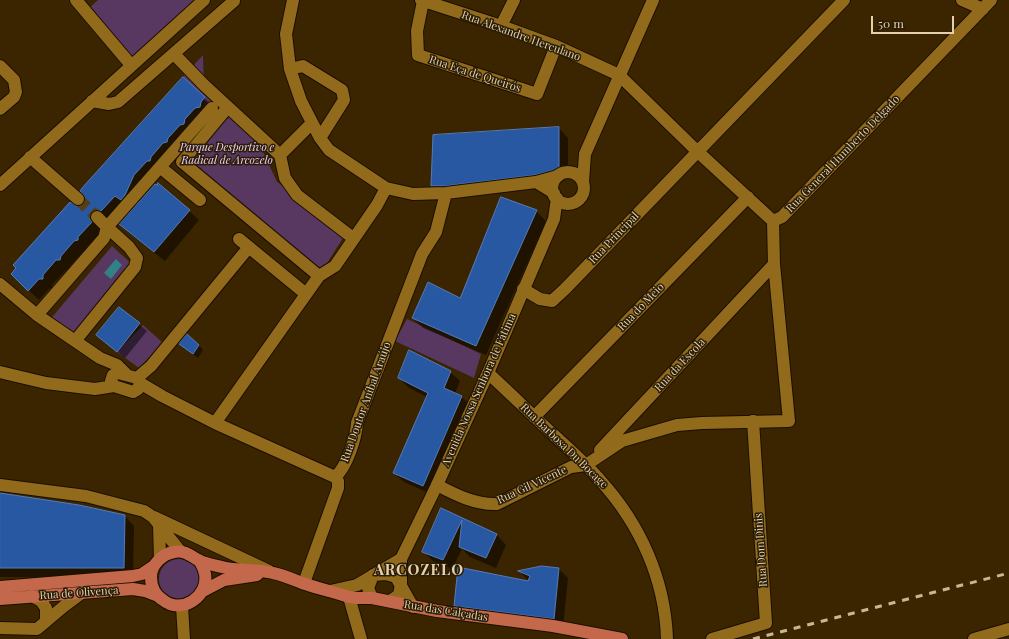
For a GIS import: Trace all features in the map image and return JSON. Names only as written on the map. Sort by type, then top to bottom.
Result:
[{"type":"main road","points":[[180,551],[199,560],[203,567],[205,583],[203,591],[198,598],[182,606],[169,604],[158,596],[153,590],[151,574],[157,562],[173,552],[180,551]]},
{"type":"main road","name":"Rua das Calçadas","points":[[199,560],[223,567],[272,573],[357,598],[372,598],[437,611],[553,626],[622,639]]},
{"type":"main road","name":"Rua de Olivença","points":[[0,587],[133,576],[142,574],[157,562]]},
{"type":"main road","name":"Rua das Calçadas","points":[[203,591],[224,580],[272,573]]},
{"type":"main road","name":"Rua de Olivença","points":[[0,599],[133,589],[145,591],[158,596]]},
{"type":"street","points":[[76,0],[131,65]]},
{"type":"street","points":[[0,185],[204,0]]},
{"type":"street","points":[[92,101],[109,104],[118,102],[234,0]]},
{"type":"street","points":[[294,0],[286,34],[290,69],[301,101],[320,138],[329,150],[386,188],[413,194],[446,193],[536,182],[560,174],[573,172],[581,178],[583,182]]},
{"type":"street","name":"Rua Alexandre Herculano","points":[[422,0],[556,46],[619,75]]},
{"type":"street","name":"Rua Eça de Queirós","points":[[422,0],[416,31],[418,55],[537,94],[556,46]]},
{"type":"street","points":[[501,26],[514,0]]},
{"type":"street","points":[[536,182],[565,203],[578,200],[584,192],[583,182],[585,154],[653,0]]},
{"type":"street","points":[[697,151],[844,0]]},
{"type":"street","points":[[962,0],[983,9]]},
{"type":"street","name":"Rua General Humberto Delgado","points":[[773,221],[782,217],[991,0]]},
{"type":"street","points":[[174,54],[204,85],[280,155],[285,178],[297,195],[354,238]]},
{"type":"street","points":[[0,66],[14,80],[16,92],[14,97],[0,109]]},
{"type":"street","points":[[290,69],[303,66],[342,90],[344,100],[320,138]]},
{"type":"street","points":[[619,75],[697,151],[773,221],[774,264]]},
{"type":"street","points":[[228,107],[182,162],[319,276]]},
{"type":"street","points":[[37,315],[104,238],[107,227],[212,108]]},
{"type":"street","points":[[280,155],[312,123]]},
{"type":"street","name":"Rua Principal","points":[[523,289],[540,299],[552,301],[565,290],[697,151]]},
{"type":"street","points":[[555,196],[553,184],[560,174],[585,154]]},
{"type":"street","points":[[30,157],[78,199]]},
{"type":"street","points":[[160,167],[200,200]]},
{"type":"street","points":[[215,423],[319,276],[335,266],[377,205],[386,188]]},
{"type":"street","name":"Rua Doutor Aníbal Araújo","points":[[335,477],[340,472],[345,462],[356,432],[356,423],[422,254],[436,232],[446,193]]},
{"type":"street","name":"Avenida Nossa Senhora de Fátima","points":[[401,559],[437,485],[488,373],[554,220],[555,196]]},
{"type":"street","name":"Rua do Meio","points":[[534,417],[748,197]]},
{"type":"street","name":"Avenida Nossa Senhora de Fátima","points":[[554,220],[574,202]]},
{"type":"street","points":[[75,341],[135,267],[137,258],[129,247],[97,217]]},
{"type":"street","points":[[239,239],[306,294]]},
{"type":"street","points":[[100,358],[113,381],[133,392],[135,381],[151,366],[249,247]]},
{"type":"street","name":"Rua Gil Vicente","points":[[437,485],[477,503],[497,504],[571,467],[586,465],[622,441],[677,426],[702,423],[789,421],[774,264]]},
{"type":"street","name":"Rua da Escola","points":[[586,465],[774,264]]},
{"type":"street","points":[[0,284],[37,315],[100,358],[117,365],[135,381]]},
{"type":"street","points":[[0,372],[46,383],[95,389],[113,381],[118,373],[215,423],[335,477],[338,482],[338,488],[304,583]]},
{"type":"street","name":"Rua Barbosa Du Bocage","points":[[488,373],[586,465],[600,479],[622,506],[644,543],[660,589],[666,619],[667,639]]},
{"type":"street","name":"Rua Dom Dinis","points":[[712,639],[766,623],[753,421]]},
{"type":"street","points":[[0,486],[86,496],[144,511],[156,521],[180,551]]},
{"type":"street","points":[[156,521],[157,562]]},
{"type":"street","points":[[156,521],[232,553],[272,573]]},
{"type":"street","points":[[330,591],[357,584],[401,559],[401,584],[399,595],[390,602]]},
{"type":"street","points":[[373,575],[386,574],[396,577],[413,607]]},
{"type":"street","points":[[372,598],[368,588],[373,575]]},
{"type":"street","points":[[0,628],[37,629],[46,620],[83,592]]},
{"type":"street","points":[[32,596],[41,601],[46,608],[46,620]]},
{"type":"street","points":[[349,596],[361,639]]},
{"type":"street","points":[[182,606],[184,639]]},
{"type":"street","points":[[974,639],[1009,629]]},
{"type":"green space","points":[[98,0],[202,0],[130,61],[86,11]]},
{"type":"green space","name":"Parque Desportivo e Radical de Arcozelo","points":[[203,55],[204,85],[253,130],[277,182],[297,195],[346,233],[319,276],[182,162],[217,114],[183,77]]},
{"type":"green space","points":[[112,246],[135,267],[75,341],[48,322]]},
{"type":"green space","points":[[407,319],[481,354],[474,378],[395,341]]},
{"type":"green space","points":[[143,325],[163,343],[139,368],[117,352]]},
{"type":"green space","points":[[179,559],[187,561],[193,565],[197,571],[199,579],[197,587],[193,593],[187,597],[179,599],[171,597],[165,593],[161,587],[159,579],[161,571],[165,565],[171,561]]},
{"type":"water","points":[[116,259],[122,265],[111,279],[104,273]]},
{"type":"building","points":[[183,77],[205,97],[201,102],[200,107],[195,108],[185,119],[184,124],[180,125],[168,138],[167,142],[163,143],[151,157],[150,161],[147,161],[134,175],[125,195],[121,200],[115,196],[101,211],[95,210],[91,212],[90,219],[92,222],[78,237],[78,240],[74,241],[61,256],[60,260],[56,260],[43,275],[43,279],[39,279],[28,291],[11,274],[16,268],[13,265],[70,202],[77,206],[83,204],[85,197],[80,191],[83,187]]},
{"type":"building","points":[[559,127],[559,169],[535,175],[445,186],[431,186],[433,135]]},
{"type":"building","points":[[158,183],[190,210],[154,252],[119,224],[155,184],[157,185]]},
{"type":"building","points":[[501,197],[537,210],[476,346],[412,318],[428,282],[460,298]]},
{"type":"building","points":[[119,307],[140,323],[117,352],[96,335]]},
{"type":"building","points":[[187,334],[199,345],[193,354],[179,344]]},
{"type":"building","points":[[409,350],[451,371],[444,388],[462,396],[423,486],[393,473],[428,393],[398,378]]},
{"type":"building","points":[[0,493],[79,505],[125,515],[124,568],[0,568]]},
{"type":"building","points":[[441,508],[497,534],[486,558],[459,547],[462,520],[443,560],[422,552]]},
{"type":"building","points":[[542,566],[559,568],[554,619],[454,606],[458,567],[528,581],[530,576],[518,571]]},
{"type":"tunnel","points":[[78,199],[97,217]]},
{"type":"railway","points":[[753,639],[1009,573]]},
{"type":"district","name":"ARCOZELO","points":[[419,570]]}]
